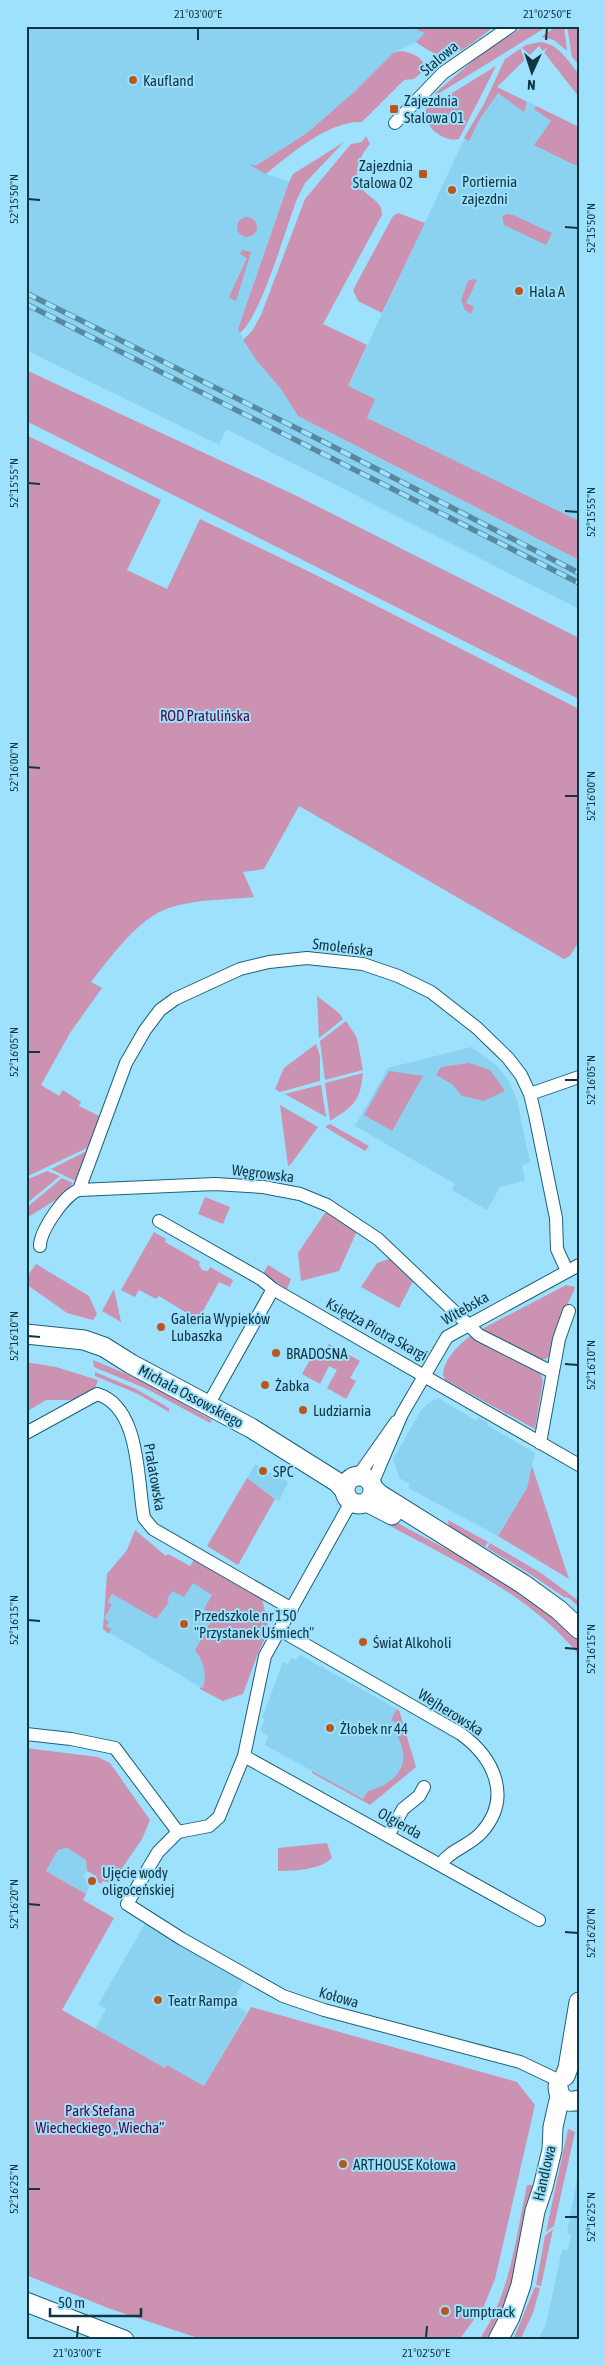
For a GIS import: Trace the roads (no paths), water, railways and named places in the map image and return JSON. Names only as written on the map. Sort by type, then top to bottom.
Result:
[{"type":"street","name":"Stalowa","points":[[395,123],[443,72],[512,26]]},
{"type":"street","name":"Smoleńska","points":[[80,1190],[126,1063],[155,1015],[175,999],[240,969],[269,962],[307,958],[363,964],[398,976],[431,992],[477,1028],[508,1058],[521,1075],[530,1094],[556,1218],[557,1248],[574,1268]]},
{"type":"street","points":[[530,1094],[579,1077]]},
{"type":"street","name":"Węgrowska","points":[[80,1190],[215,1184],[263,1187],[300,1194],[327,1205],[378,1239],[466,1325],[479,1335],[552,1372]]},
{"type":"street","points":[[40,1246],[40,1238],[45,1228],[70,1193],[80,1190]]},
{"type":"street","name":"Księdza Piotra Skargi","points":[[159,1221],[261,1279],[273,1289],[424,1374],[579,1465]]},
{"type":"street","name":"Witebska","points":[[360,1488],[443,1341],[454,1331],[574,1268]]},
{"type":"street","points":[[208,1405],[273,1289]]},
{"type":"street","points":[[540,1443],[559,1340],[569,1311]]},
{"type":"street","name":"Michała Ossowskiego","points":[[26,1334],[88,1341],[112,1351],[131,1364],[251,1428],[337,1482],[380,1494],[539,1596],[579,1629]]},
{"type":"street","name":"Michała Ossowskiego","points":[[26,1341],[66,1347],[105,1359],[131,1364]]},
{"type":"street","name":"Prałatowska","points":[[26,1434],[98,1394],[104,1396],[120,1407],[128,1422],[144,1518],[153,1529],[292,1608]]},
{"type":"street","points":[[26,1734],[71,1739],[115,1748],[178,1832],[209,1826],[219,1817],[244,1756],[265,1656],[360,1488]]},
{"type":"street","name":"Wejherowska","points":[[280,1630],[461,1734],[478,1747],[489,1763],[496,1783],[495,1802],[491,1818],[480,1834],[445,1858],[441,1864]]},
{"type":"street","name":"Olgierda","points":[[244,1756],[389,1834],[539,1920]]},
{"type":"street","points":[[389,1834],[403,1809],[418,1796],[424,1787]]},
{"type":"street","name":"Kołowa","points":[[178,1832],[158,1852],[127,1904],[182,1939],[283,1996],[324,2010],[520,2062],[569,2088]]},
{"type":"street","points":[[569,2088],[568,2068],[579,2002]]},
{"type":"street","name":"Handlowa","points":[[498,2340],[518,2296],[529,2250],[547,2197],[569,2088]]},
{"type":"street","points":[[26,2302],[124,2340]]},
{"type":"railway","points":[[26,293],[324,442],[579,573]]},
{"type":"railway","points":[[26,304],[579,583]]},
{"type":"place","name":"Kaufland","points":[[133,80]]},
{"type":"place","name":"Zajezdnia Stalowa 01","points":[[394,109]]},
{"type":"place","name":"Zajezdnia Stalowa 02","points":[[423,174]]},
{"type":"place","name":"Portiernia zajezdni","points":[[452,190]]},
{"type":"place","name":"Hala A","points":[[519,291]]},
{"type":"place","name":"Galeria Wypieków Lubaszka","points":[[161,1327]]},
{"type":"place","name":"BRADOSNA","points":[[276,1353]]},
{"type":"place","name":"Żabka","points":[[265,1385]]},
{"type":"place","name":"Ludziarnia","points":[[303,1410]]},
{"type":"place","name":"SPC","points":[[263,1471]]},
{"type":"place","name":"Przedszkole nr 150 \"Przystanek Uśmiech\"","points":[[184,1624]]},
{"type":"place","name":"Świat Alkoholi","points":[[363,1642]]},
{"type":"place","name":"Żłobek nr 44","points":[[330,1728]]},
{"type":"place","name":"Ujęcie wody oligoceńskiej","points":[[92,1881]]},
{"type":"place","name":"Teatr Rampa","points":[[158,2000]]},
{"type":"place","name":"ARTHOUSE Kołowa","points":[[343,2164]]},
{"type":"place","name":"Pumptrack","points":[[445,2311]]},
{"type":"park label","name":"ROD Pratulińska","points":[[205,715]]},
{"type":"park label","name":"Park Stefana Wiecheckiego „Wiecha”","points":[[100,2118]]}]
